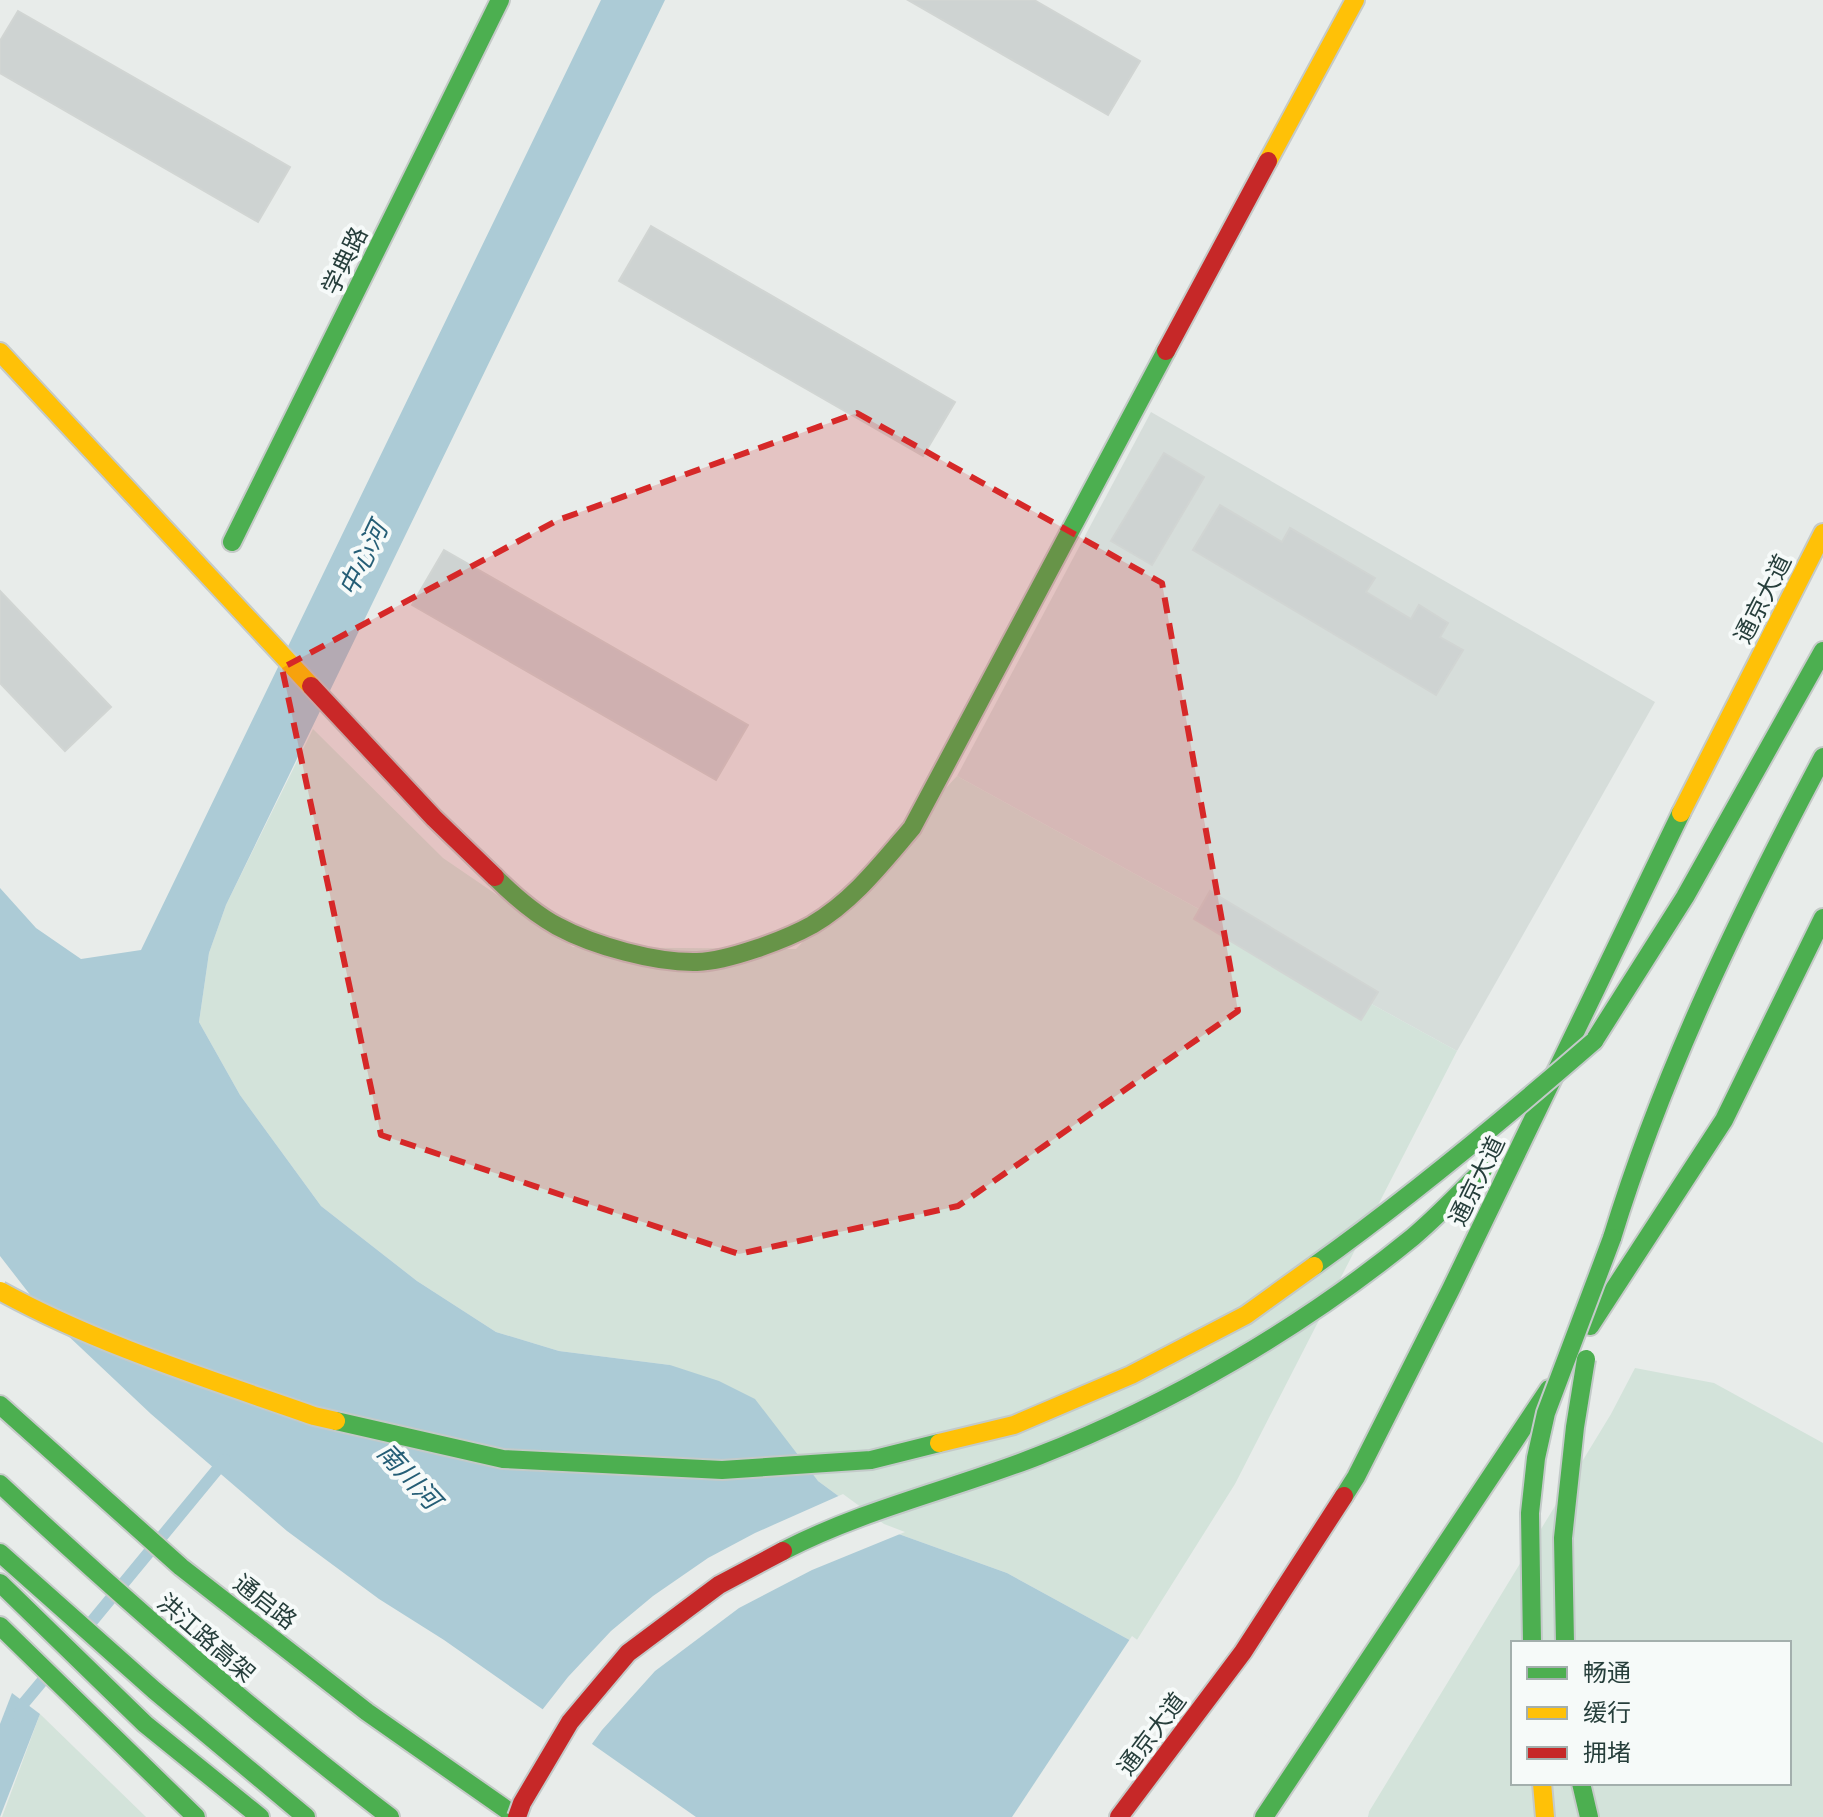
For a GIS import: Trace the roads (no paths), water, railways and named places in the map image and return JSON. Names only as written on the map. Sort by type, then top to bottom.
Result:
[{"type":"main road","name":"学典路","points":[[232,542],[500,0]]},
{"type":"main road","points":[[0,352],[434,818],[511,893],[557,926],[633,955],[698,962],[750,951],[812,925],[858,891],[912,828],[1355,0]]},
{"type":"main road","name":"通京大道","points":[[1119,1817],[1243,1652],[1356,1477],[1451,1289],[1702,770],[1823,533]]},
{"type":"main road","points":[[517,1817],[522,1803],[570,1722],[628,1653],[719,1585],[801,1542],[929,1492],[1051,1451],[1183,1390],[1343,1291],[1415,1235],[1483,1170],[1594,1041],[1640,975],[1684,902],[1823,651]]},
{"type":"main road","points":[[1565,1641],[1563,1538],[1575,1427],[1612,1238],[1630,1174],[1681,1042],[1731,936],[1823,757]]},
{"type":"main road","points":[[1264,1817],[1441,1554],[1724,1120],[1823,918]]},
{"type":"main road","points":[[0,1291],[29,1307],[148,1357],[314,1416],[503,1459],[722,1470],[871,1460],[1014,1425],[1131,1375],[1246,1315],[1416,1191],[1478,1142],[1594,1041]]},
{"type":"main road","points":[[1532,1641],[1530,1513],[1536,1458],[1546,1413],[1612,1238]]},
{"type":"main road","name":"通启路","points":[[0,1405],[181,1567],[367,1712],[517,1817]]},
{"type":"main road","name":"洪江路高架","points":[[0,1484],[179,1647],[308,1756],[390,1817]]},
{"type":"main road","points":[[0,1553],[154,1690],[306,1817]]},
{"type":"main road","points":[[0,1583],[145,1724],[260,1817]]},
{"type":"main road","points":[[0,1626],[196,1817]]},
{"type":"main road","points":[[1542,1785],[1545,1817]]},
{"type":"main road","points":[[1581,1785],[1589,1817]]},
{"type":"water","points":[[601,0],[665,0],[226,905],[209,953],[199,1022],[240,1095],[321,1206],[417,1281],[496,1332],[559,1351],[670,1365],[719,1381],[755,1399],[818,1481],[882,1528],[1007,1573],[1135,1643],[1369,1817],[696,1817],[444,1640],[379,1599],[287,1531],[151,1414],[45,1314],[0,1256],[0,888],[36,928],[81,959],[141,950]]},
{"type":"water","points":[[12,1693],[40,1714],[0,1817],[0,1724]]},
{"type":"waterway","points":[[89,1625],[225,1460]]},
{"type":"waterway","points":[[19,1716],[24,1703],[44,1679]]},
{"type":"water label","name":"中心河","points":[[363,559]]},
{"type":"water label","name":"南川河","points":[[409,1476]]}]
